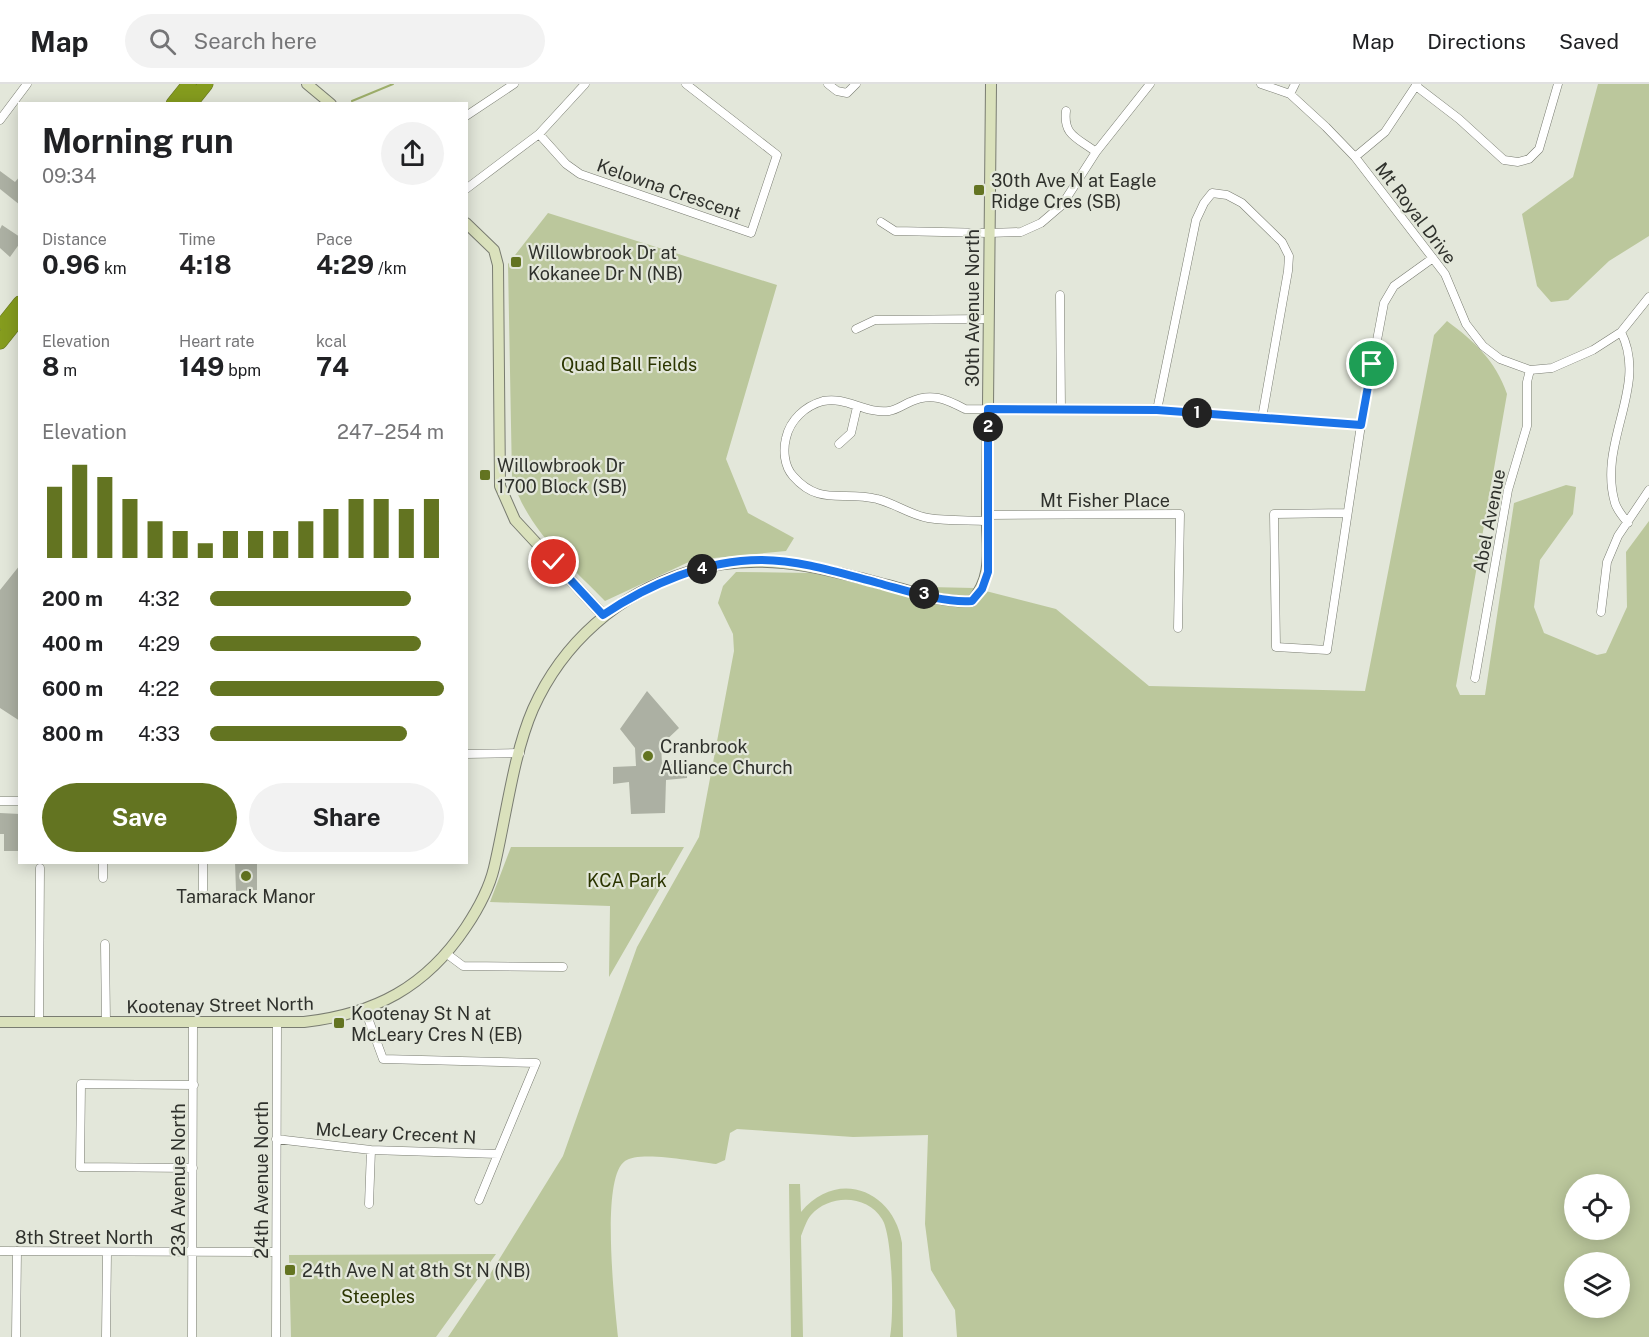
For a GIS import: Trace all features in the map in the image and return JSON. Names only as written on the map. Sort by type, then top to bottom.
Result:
[{"type":"highway","points":[[175,102],[189,84]]},
{"type":"highway","points":[[192,102],[206,84]]},
{"type":"highway","points":[[0,327],[18,305]]},
{"type":"highway","points":[[0,342],[18,320]]},
{"type":"street","points":[[0,120],[27,84]]},
{"type":"street","points":[[307,84],[329,102]]},
{"type":"street","points":[[468,115],[514,84]]},
{"type":"street","points":[[468,187],[539,134],[585,84]]},
{"type":"street","name":"Kelowna Crescent","points":[[539,134],[566,164],[580,174],[751,233],[777,156],[686,84]]},
{"type":"street","points":[[828,84],[837,91],[847,93],[856,84]]},
{"type":"street","name":"30th Avenue North","points":[[972,601],[982,589],[988,572],[991,84]]},
{"type":"street","points":[[881,222],[895,231],[990,233],[1022,232],[1041,223],[1062,205],[1096,152],[1150,84]]},
{"type":"street","name":"Mt Royal Drive","points":[[1261,84],[1290,94],[1326,127],[1354,157],[1445,274],[1466,324],[1483,346],[1500,358],[1530,370]]},
{"type":"street","points":[[1290,94],[1295,84]]},
{"type":"street","points":[[1354,157],[1385,132],[1417,85],[1504,160],[1518,162],[1529,159],[1539,149],[1558,84]]},
{"type":"street","points":[[1066,111],[1064,124],[1068,131],[1096,152]]},
{"type":"street","points":[[1157,410],[1196,220],[1212,193],[1227,195],[1242,204],[1282,242],[1289,256],[1262,418]]},
{"type":"street","points":[[468,225],[494,250],[498,265],[500,486],[506,504],[515,520],[603,615]]},
{"type":"street","points":[[1347,513],[1274,514],[1276,647],[1327,650],[1361,425],[1384,303],[1394,286],[1433,258]]},
{"type":"street","points":[[1060,295],[1061,410]]},
{"type":"street","points":[[1530,370],[1552,368],[1593,350],[1621,332],[1649,297]]},
{"type":"street","points":[[856,329],[875,320],[989,319]]},
{"type":"street","points":[[1621,332],[1630,343],[1636,362],[1636,385],[1614,453],[1611,482],[1616,505],[1628,523]]},
{"type":"street","name":"Abel Avenue","points":[[1475,678],[1508,490],[1527,426],[1527,382],[1530,370]]},
{"type":"street","points":[[987,518],[927,518],[878,499],[859,495],[832,497],[816,494],[802,486],[790,473],[785,459],[784,445],[788,432],[795,418],[806,408],[827,401],[847,402],[875,411],[891,411],[917,399],[931,396],[945,398],[965,409],[1157,410],[1361,425]]},
{"type":"street","points":[[838,444],[851,433],[858,407]]},
{"type":"street","points":[[1601,612],[1607,562],[1618,536],[1649,490]]},
{"type":"street","name":"Mt Fisher Place","points":[[987,518],[1180,514],[1178,628]]},
{"type":"street","name":"Kootenay Street North","points":[[0,1022],[277,1023],[335,1018],[365,1010],[395,997],[426,975],[447,954],[480,907],[493,871],[532,711],[552,671],[603,615],[631,596],[688,572],[762,560],[810,566],[917,593],[960,602],[972,601]]},
{"type":"street","points":[[468,754],[520,753]]},
{"type":"street","points":[[0,801],[18,801]]},
{"type":"street","points":[[103,864],[103,878]]},
{"type":"street","points":[[203,864],[203,895]]},
{"type":"street","points":[[39,1022],[40,868]]},
{"type":"street","points":[[105,944],[106,1023]]},
{"type":"street","points":[[447,954],[463,966],[563,967]]},
{"type":"street","name":"McLeary Crecent N","points":[[276,1139],[370,1150],[498,1154],[536,1063],[383,1059],[365,1010]]},
{"type":"street","name":"23A Avenue North","points":[[192,1337],[193,1023]]},
{"type":"street","name":"24th Avenue North","points":[[276,1337],[277,1023]]},
{"type":"street","points":[[193,1168],[80,1167],[81,1084],[194,1085]]},
{"type":"street","points":[[369,1204],[370,1150]]},
{"type":"street","points":[[478,1200],[498,1154]]},
{"type":"street","name":"8th Street North","points":[[0,1251],[276,1252]]},
{"type":"street","points":[[16,1337],[17,1251]]},
{"type":"street","points":[[106,1337],[107,1252]]},
{"type":"green space","points":[[1598,84],[1649,84],[1649,236],[1609,261],[1568,300],[1551,302],[1537,286],[1522,214],[1573,177]]},
{"type":"green space","name":"Quad Ball Fields","points":[[548,213],[777,285],[726,459],[748,513],[794,538],[786,551],[693,560],[605,601],[539,530],[528,514],[512,478],[508,264]]},
{"type":"green space","points":[[1447,321],[1475,344],[1490,361],[1507,394],[1456,686],[1460,695],[1485,695],[1514,503],[1566,485],[1576,487],[1573,514],[1540,560],[1534,607],[1544,633],[1597,655],[1606,653],[1627,607],[1626,552],[1649,521],[1649,1337],[957,1337],[955,1310],[931,1270],[925,1224],[928,1135],[853,1137],[737,1129],[730,1133],[725,1160],[716,1164],[643,1157],[625,1161],[617,1172],[613,1191],[611,1244],[618,1337],[448,1337],[487,1279],[563,1156],[637,947],[699,837],[734,651],[733,634],[718,603],[723,586],[736,572],[811,573],[884,586],[974,588],[1056,609],[1149,686],[1365,691],[1434,335]]},
{"type":"green space","name":"KCA Park","points":[[511,847],[684,847],[609,977],[610,906],[490,902]]},
{"type":"green space","points":[[789,1184],[800,1184],[801,1212],[815,1199],[831,1191],[847,1188],[862,1191],[876,1198],[888,1210],[897,1225],[902,1243],[903,1337],[890,1337],[892,1295],[890,1258],[886,1228],[882,1219],[867,1205],[858,1201],[837,1200],[819,1208],[811,1215],[801,1236],[803,1337],[791,1337]]},
{"type":"green space","name":"Steeples","points":[[496,1254],[436,1337],[291,1337],[289,1255]]},
{"type":"building","points":[[0,171],[15,182],[18,178],[18,203],[0,189]]},
{"type":"building","points":[[2,225],[18,236],[18,246],[10,257],[0,248]]},
{"type":"building","points":[[18,568],[18,720],[0,708],[0,590]]},
{"type":"building","name":"Cranbrook Alliance Church","points":[[647,691],[679,728],[661,745],[662,764],[687,765],[687,778],[666,780],[665,813],[631,814],[629,782],[613,784],[613,767],[636,766],[635,748],[620,729]]},
{"type":"building","points":[[0,813],[18,814],[18,851],[4,851],[4,834],[0,834]]},
{"type":"building","name":"Tamarack Manor","points":[[235,864],[257,864],[257,890],[236,891]]},
{"type":"waterway","points":[[352,101],[393,84]]},
{"type":"place","name":"30th Ave N at Eagle Ridge Cres (SB)","points":[[979,190]]},
{"type":"place","name":"Willowbrook Dr at Kokanee Dr N (NB)","points":[[516,262]]},
{"type":"place","name":"Willowbrook Dr 1700 Block (SB)","points":[[485,475]]},
{"type":"place","name":"Cranbrook Alliance Church","points":[[648,756]]},
{"type":"place","name":"Tamarack Manor","points":[[246,876]]},
{"type":"place","name":"Kootenay St N at McLeary Cres N (EB)","points":[[339,1023]]},
{"type":"place","name":"24th Ave N at 8th St N (NB)","points":[[290,1270]]},
{"type":"route","points":[[554,562],[603,615],[631,596],[688,572],[762,560],[810,566],[917,593],[960,602],[972,601],[982,589],[988,572],[988,409],[1157,410],[1361,425],[1372,364]]}]
